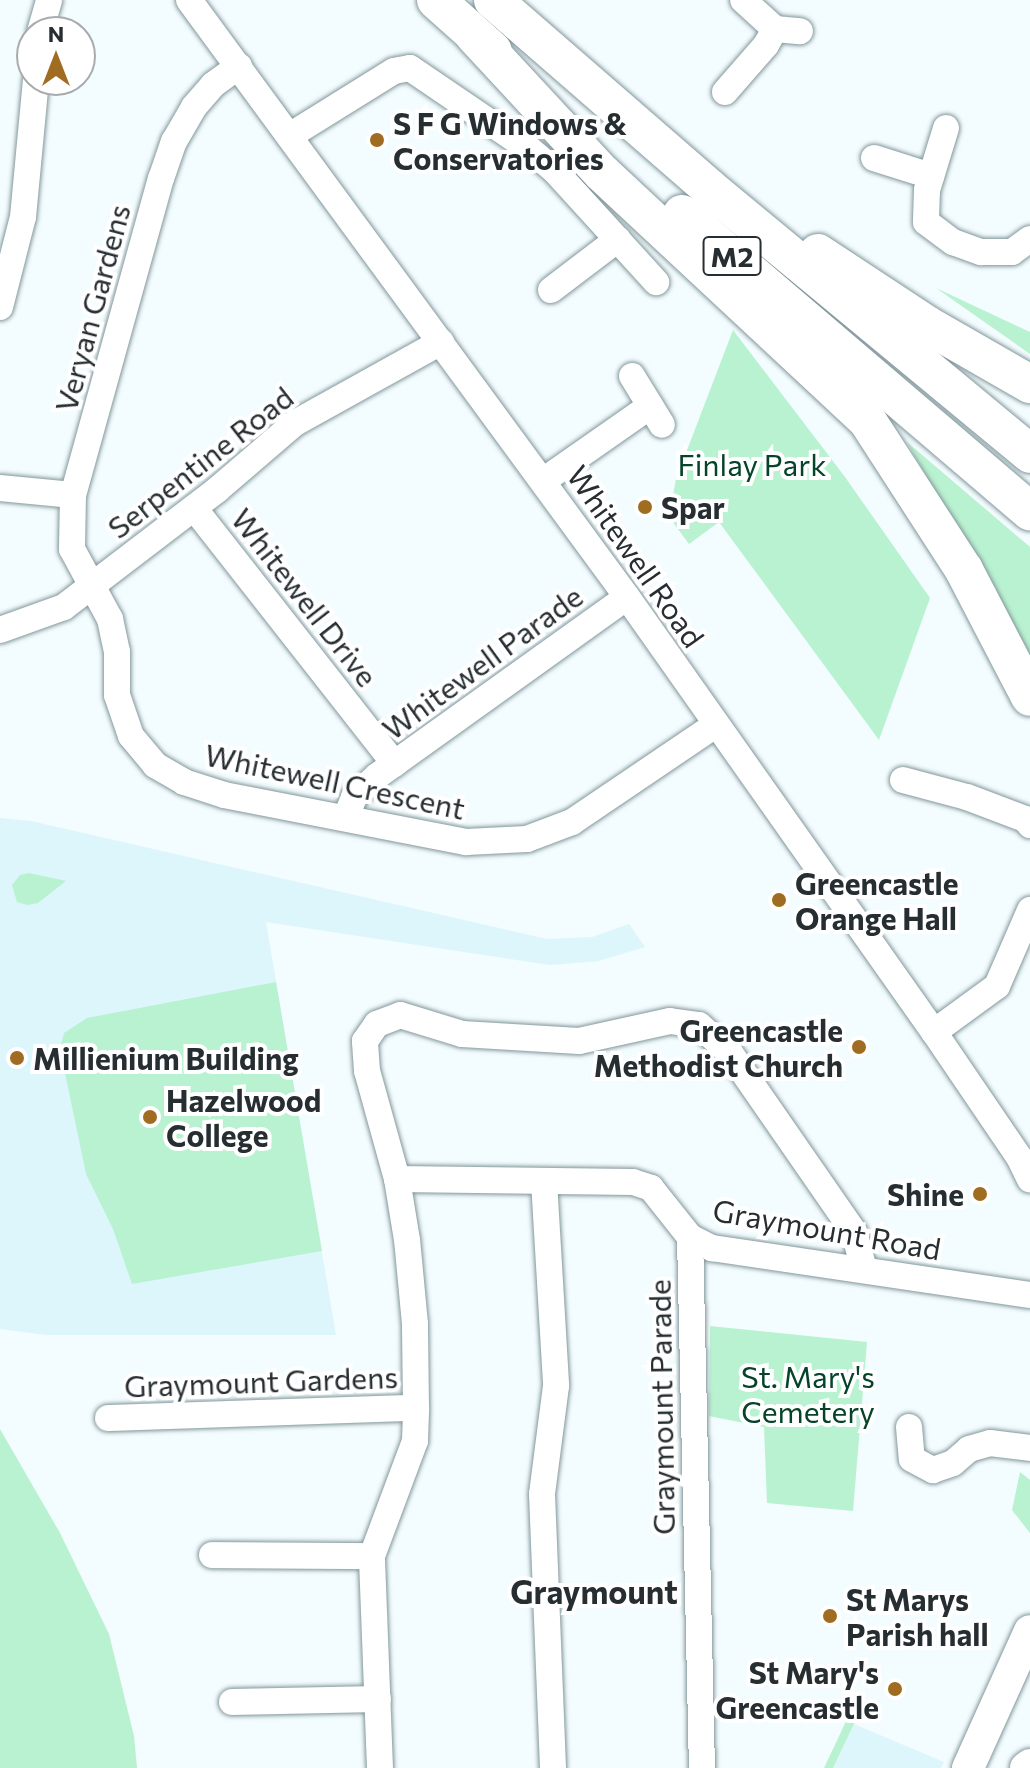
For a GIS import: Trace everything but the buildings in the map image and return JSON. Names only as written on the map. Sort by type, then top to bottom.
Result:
[{"type":"highway","name":"M2","points":[[436,0],[1030,511]]},
{"type":"highway","name":"M2","points":[[493,0],[709,188],[1030,454]]},
{"type":"highway","points":[[474,35],[602,173],[867,420],[964,570],[1030,697]]},
{"type":"highway","points":[[709,188],[854,274],[927,325],[1030,384]]},
{"type":"main road","points":[[968,1768],[1030,1631]]},
{"type":"street","name":"Whitewell Road","points":[[189,0],[627,597],[934,1032],[1026,1168]]},
{"type":"street","points":[[725,92],[766,45],[787,30],[743,0]]},
{"type":"street","name":"Veryan Gardens","points":[[92,588],[72,549],[73,495],[161,178],[174,141],[194,107],[213,85],[239,66]]},
{"type":"street","points":[[291,135],[394,71],[410,68],[529,149],[656,282]]},
{"type":"street","points":[[0,307],[33,96]]},
{"type":"street","points":[[946,128],[931,176],[926,222],[953,242],[981,252],[1012,252],[1030,239]]},
{"type":"street","points":[[874,158],[931,176]]},
{"type":"street","points":[[551,290],[618,239]]},
{"type":"street","name":"Serpentine Road","points":[[0,630],[64,607],[194,508],[295,423],[441,342]]},
{"type":"street","points":[[543,481],[656,416],[632,376]]},
{"type":"street","points":[[0,488],[73,495]]},
{"type":"street","name":"Whitewell Drive","points":[[194,508],[395,764]]},
{"type":"street","name":"Whitewell Crescent","points":[[92,588],[110,619],[117,652],[117,695],[131,736],[155,765],[184,782],[224,795],[466,842],[527,839],[572,822],[715,725]]},
{"type":"street","name":"Whitewell Parade","points":[[346,817],[354,797],[395,764],[627,597]]},
{"type":"street","points":[[903,780],[967,797],[1025,819],[1030,825]]},
{"type":"street","points":[[934,1032],[997,986],[1030,910]]},
{"type":"street","points":[[380,1768],[372,1556],[415,1441],[416,1408],[415,1324],[397,1179],[367,1071],[365,1041],[377,1024],[400,1015],[462,1034],[579,1041],[670,1021],[699,1025],[730,1053],[854,1232],[864,1270]]},
{"type":"street","name":"Graymount Road","points":[[397,1179],[633,1182],[651,1188],[690,1237],[712,1248],[1030,1295]]},
{"type":"street","points":[[544,1181],[556,1386],[542,1494],[553,1768]]},
{"type":"street","name":"Graymount Parade","points":[[690,1237],[702,1768]]},
{"type":"street","name":"Graymount Gardens","points":[[108,1418],[416,1408]]},
{"type":"street","points":[[909,1427],[908,1447],[912,1459],[933,1470],[953,1463],[969,1449],[990,1443],[1030,1448]]},
{"type":"street","points":[[212,1555],[372,1556]]},
{"type":"street","points":[[232,1702],[378,1699]]},
{"type":"shaded area","name":"Hazelwood College","points":[[0,818],[31,821],[547,939],[592,937],[629,924],[645,947],[599,961],[550,965],[266,922],[336,1335],[46,1335],[0,1329]]},
{"type":"shaded area","points":[[854,1724],[944,1762],[941,1768],[833,1768]]},
{"type":"green space","points":[[936,288],[1030,332],[1030,354]]},
{"type":"green space","name":"Finlay Park","points":[[733,330],[845,477],[930,598],[879,740],[719,522],[689,544],[669,517],[676,479]]},
{"type":"green space","points":[[907,442],[1030,547],[1030,660]]},
{"type":"green space","points":[[29,873],[66,881],[38,903],[27,905],[17,902],[12,885],[20,875]]},
{"type":"green space","points":[[276,982],[322,1251],[132,1284],[113,1229],[86,1174],[60,1049],[64,1033],[87,1018]]},
{"type":"green space","name":"St. Mary's Cemetery","points":[[710,1326],[867,1342],[853,1511],[767,1503],[764,1427],[709,1416]]},
{"type":"green space","points":[[0,1429],[60,1533],[109,1634],[134,1736],[137,1768],[0,1768]]},
{"type":"green space","points":[[1020,1472],[1030,1480],[1030,1533],[1012,1510]]},
{"type":"green space","points":[[848,1717],[855,1721],[854,1724],[833,1768],[824,1768]]},
{"type":"place","name":"S F G Windows & Conservatories","points":[[377,140]]},
{"type":"place","name":"Spar","points":[[645,507]]},
{"type":"place","name":"Greencastle Orange Hall","points":[[779,900]]},
{"type":"place","name":"Greencastle Methodist Church","points":[[859,1047]]},
{"type":"place","name":"Millienium Building","points":[[17,1058]]},
{"type":"place","name":"Hazelwood College","points":[[150,1117]]},
{"type":"place","name":"Shine","points":[[980,1194]]},
{"type":"place","name":"St Marys Parish hall","points":[[830,1616]]},
{"type":"place","name":"St Mary's Greencastle","points":[[895,1689]]},
{"type":"district","name":"Graymount","points":[[594,1591]]}]
